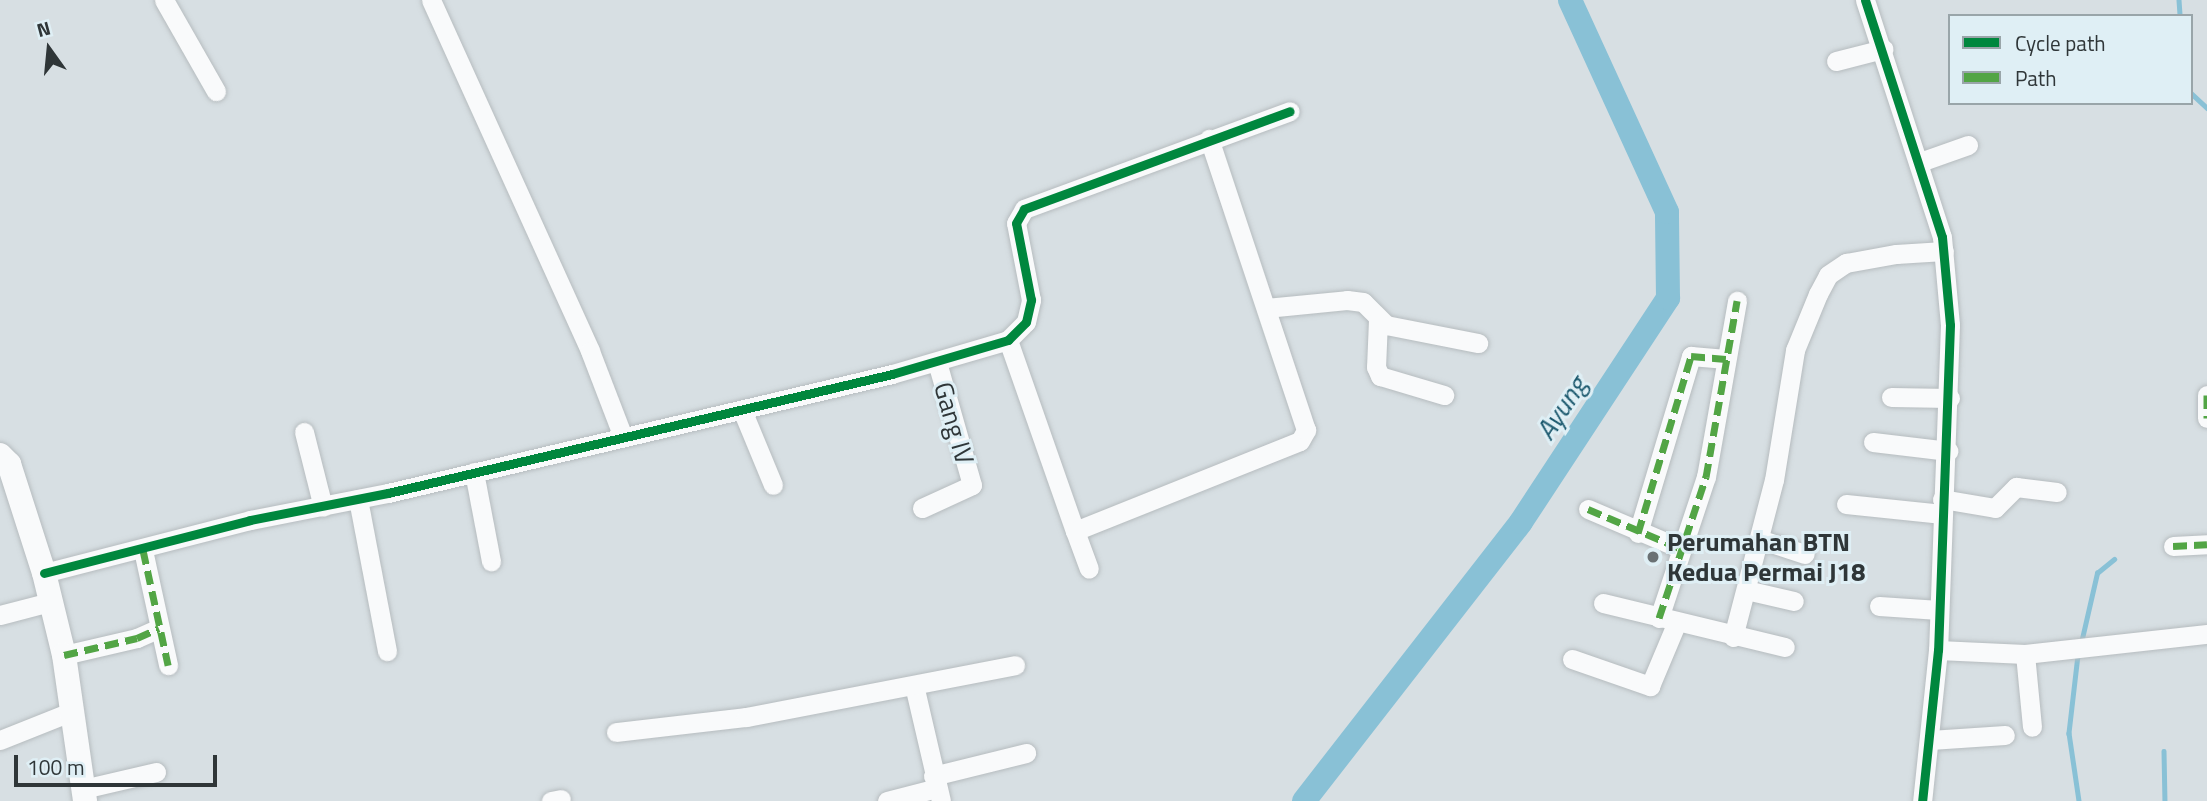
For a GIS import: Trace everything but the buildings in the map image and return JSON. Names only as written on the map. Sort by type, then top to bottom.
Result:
[{"type":"main road","points":[[0,455],[9,464],[44,573],[64,655],[84,795]]},
{"type":"street","points":[[164,0],[216,92]]},
{"type":"street","points":[[431,0],[590,351],[623,437]]},
{"type":"street","points":[[1865,0],[1920,162],[1944,251],[1950,398],[1948,451],[1942,507],[1938,650],[1922,801]]},
{"type":"street","points":[[1836,61],[1883,49]]},
{"type":"street","points":[[44,573],[143,550],[250,520],[323,507],[742,410],[937,362],[1007,340],[1026,322],[1031,300],[1016,223],[1024,209],[1290,111]]},
{"type":"street","points":[[1075,531],[1300,441],[1306,430],[1209,139]]},
{"type":"street","points":[[1920,162],[1968,145]]},
{"type":"street","points":[[1732,637],[1774,481],[1795,350],[1828,275],[1846,264],[1872,258],[1944,251]]},
{"type":"street","points":[[1266,308],[1347,300],[1363,302],[1378,320],[1478,343]]},
{"type":"street","points":[[1572,659],[1650,686],[1682,549],[1706,477],[1737,301]]},
{"type":"street","points":[[1378,320],[1376,368],[1380,376],[1444,395]]},
{"type":"street","points":[[1007,340],[1089,569]]},
{"type":"street","points":[[1638,533],[1691,356],[1726,359]]},
{"type":"street","name":"Gang IV","points":[[922,508],[970,488],[972,482],[937,362]]},
{"type":"street","points":[[2207,395],[2207,418]]},
{"type":"street","points":[[1891,397],[1950,398]]},
{"type":"street","points":[[742,410],[773,485]]},
{"type":"street","points":[[304,432],[323,507]]},
{"type":"street","points":[[1873,442],[1948,451]]},
{"type":"street","points":[[474,472],[491,561]]},
{"type":"street","points":[[1846,504],[1995,508],[2016,488],[2057,492]]},
{"type":"street","points":[[358,499],[387,651]]},
{"type":"street","points":[[1588,509],[1638,533],[1682,549]]},
{"type":"street","points":[[1759,539],[1805,554]]},
{"type":"street","points":[[2173,546],[2207,544]]},
{"type":"street","points":[[143,550],[168,665]]},
{"type":"street","points":[[1746,590],[1794,601]]},
{"type":"street","points":[[0,615],[50,602]]},
{"type":"street","points":[[1603,603],[1732,637],[1785,647]]},
{"type":"street","points":[[1879,606],[1939,610]]},
{"type":"street","points":[[64,655],[150,635],[159,628]]},
{"type":"street","points":[[1938,650],[2025,654],[2207,634]]},
{"type":"street","points":[[2025,654],[2032,727]]},
{"type":"street","points":[[616,732],[746,717],[1015,665]]},
{"type":"street","points":[[914,685],[937,789]]},
{"type":"street","points":[[0,740],[73,711]]},
{"type":"street","points":[[1930,740],[2005,735]]},
{"type":"street","points":[[887,801],[937,789],[1026,753]]},
{"type":"street","points":[[84,795],[156,772]]},
{"type":"waterway","name":"Ayung","points":[[1304,801],[1521,522],[1668,298],[1667,212],[1570,0]]},
{"type":"waterway","points":[[2179,0],[2180,14]]},
{"type":"waterway","points":[[2193,95],[2207,108]]},
{"type":"waterway","points":[[2081,643],[2097,573],[2114,559]]},
{"type":"waterway","points":[[2078,655],[2069,733],[2079,801]]},
{"type":"waterway","points":[[2164,751],[2165,801]]},
{"type":"marked path","points":[[1659,618],[1706,477],[1737,301]]},
{"type":"marked path","points":[[1638,533],[1691,356],[1726,359]]},
{"type":"marked path","points":[[2207,395],[2207,418]]},
{"type":"marked path","points":[[1588,509],[1682,549]]},
{"type":"marked path","points":[[2173,546],[2207,544]]},
{"type":"marked path","points":[[143,550],[168,665]]},
{"type":"marked path","points":[[64,655],[137,638],[159,628]]},
{"type":"cycle path","points":[[1865,0],[1942,237],[1950,325],[1938,650],[1922,801]]},
{"type":"cycle path","points":[[44,573],[250,520],[388,493],[892,374],[1008,340],[1026,322],[1031,300],[1016,223],[1024,209],[1290,111]]},
{"type":"place","name":"Perumahan BTN Kedua Permai J18","points":[[1653,557]]}]
